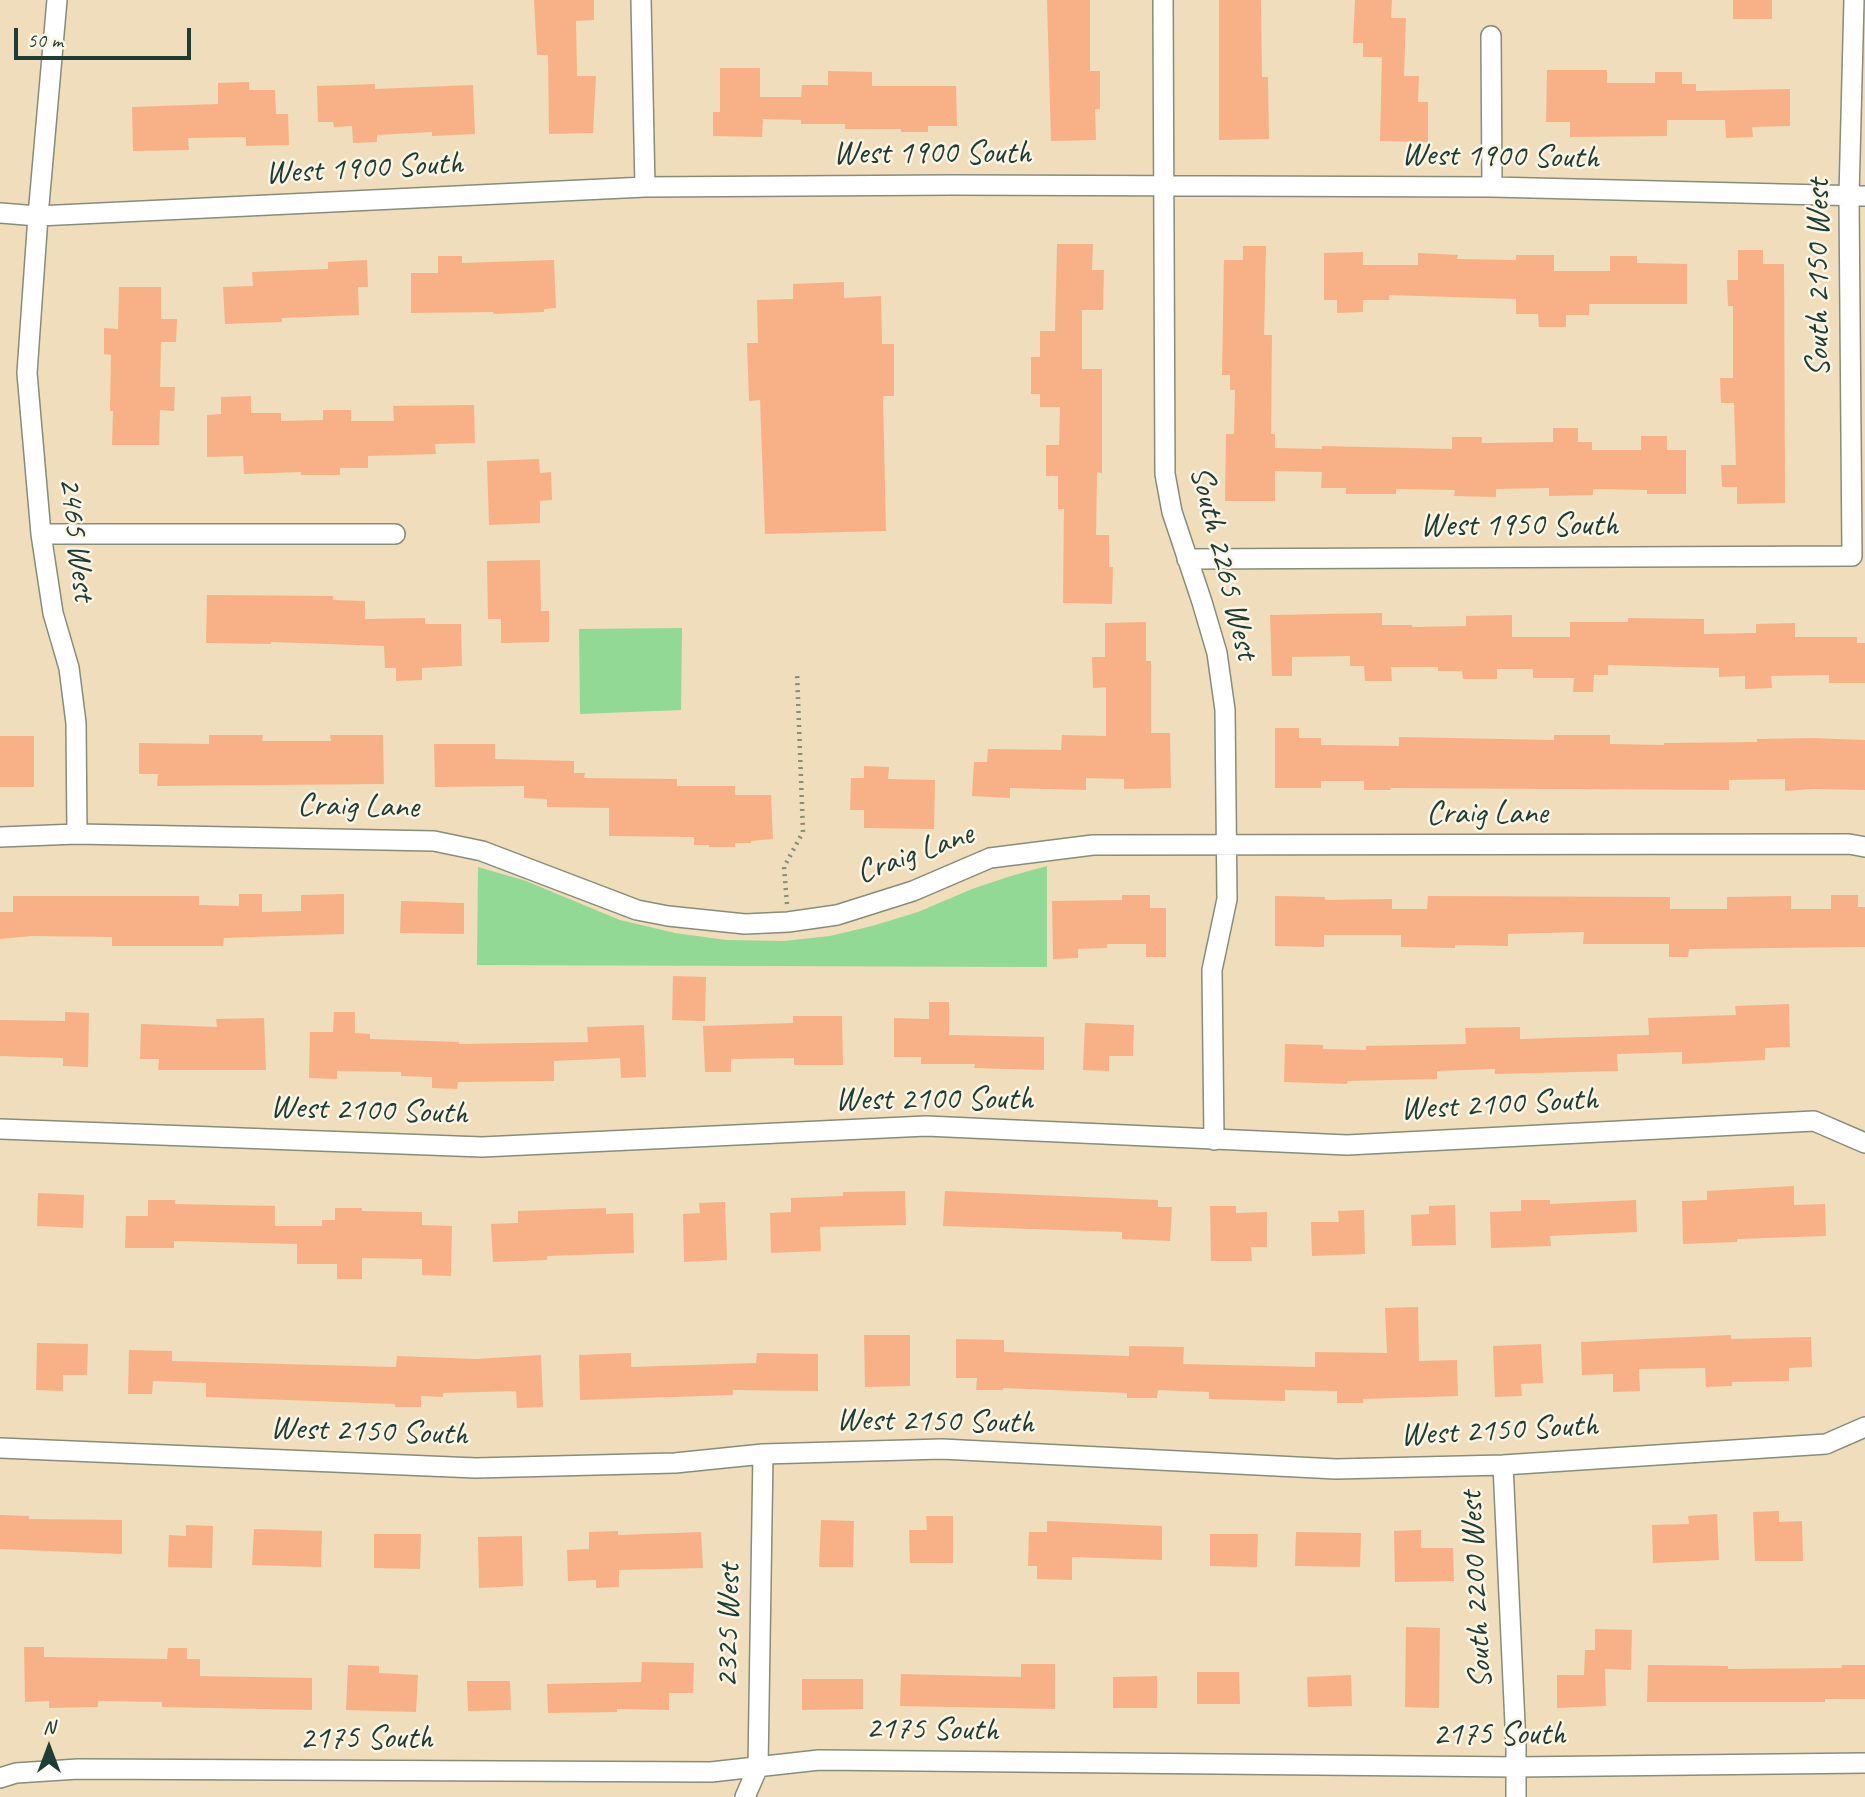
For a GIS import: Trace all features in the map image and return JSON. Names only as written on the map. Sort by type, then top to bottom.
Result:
[{"type":"street","name":"2465 West","points":[[57,0],[27,373],[41,534],[53,613],[69,668],[76,723],[77,834]]},
{"type":"street","points":[[641,0],[645,187]]},
{"type":"street","name":"South 2265 West","points":[[1163,0],[1165,474],[1172,512],[1217,653],[1225,710],[1227,899],[1212,970],[1214,1140]]},
{"type":"street","name":"South 2150 West","points":[[1852,556],[1857,196],[1854,0]]},
{"type":"street","points":[[1491,36],[1492,187]]},
{"type":"street","name":"West 1900 South","points":[[0,213],[38,216],[645,187],[1492,187],[1857,196]]},
{"type":"street","points":[[41,534],[395,534]]},
{"type":"street","name":"West 1950 South","points":[[1187,559],[1852,556]]},
{"type":"street","name":"Craig Lane","points":[[0,837],[77,834],[434,841],[482,850],[637,910],[745,924],[788,922],[850,911],[913,891],[990,858],[1093,845],[1865,846]]},
{"type":"street","name":"West 2100 South","points":[[0,1129],[482,1147],[926,1126],[1347,1145],[1814,1121],[1865,1142]]},
{"type":"street","name":"West 2150 South","points":[[0,1448],[476,1468],[675,1464],[763,1454],[942,1449],[1336,1469],[1503,1465],[1826,1444],[1865,1427]]},
{"type":"street","name":"2325 West","points":[[746,1797],[758,1767],[763,1454]]},
{"type":"street","name":"South 2200 West","points":[[1503,1465],[1516,1797]]},
{"type":"street","name":"2175 South","points":[[0,1778],[16,1773],[78,1769],[711,1772],[819,1760],[1516,1767],[1865,1763]]},
{"type":"path","points":[[788,922],[784,867],[803,832],[797,672]]},
{"type":"green space","points":[[682,628],[681,710],[580,714],[579,629]]},
{"type":"green space","points":[[1047,866],[1047,967],[477,965],[478,867],[526,881],[620,920],[675,933],[726,940],[784,941],[830,936],[872,926],[918,912],[972,889]]},
{"type":"building","points":[[534,0],[594,0],[594,20],[576,21],[577,76],[596,76],[593,133],[549,134],[548,55],[537,55]]},
{"type":"building","points":[[1047,0],[1090,0],[1090,71],[1100,71],[1100,109],[1095,109],[1096,140],[1051,141]]},
{"type":"building","points":[[1219,0],[1261,0],[1262,77],[1268,77],[1269,139],[1219,140]]},
{"type":"building","points":[[1355,0],[1392,0],[1391,18],[1406,18],[1404,76],[1419,76],[1418,102],[1428,102],[1428,142],[1380,141],[1382,57],[1363,57],[1363,43],[1353,43]]},
{"type":"building","points":[[1733,0],[1772,0],[1772,19],[1733,19]]},
{"type":"building","points":[[720,68],[760,68],[760,97],[801,97],[802,85],[828,85],[828,71],[872,72],[872,86],[956,86],[957,126],[928,126],[928,132],[901,132],[901,129],[845,129],[845,124],[801,124],[801,120],[763,119],[762,137],[713,136],[713,112],[720,112]]},
{"type":"building","points":[[1547,70],[1607,70],[1607,83],[1655,83],[1655,72],[1682,72],[1682,84],[1696,84],[1696,91],[1790,89],[1790,126],[1752,127],[1753,137],[1726,138],[1725,120],[1667,120],[1667,136],[1570,137],[1570,122],[1546,122]]},
{"type":"building","points":[[249,82],[249,90],[275,90],[276,114],[288,114],[289,145],[246,146],[246,137],[188,138],[189,150],[133,151],[132,107],[218,104],[218,83]]},
{"type":"building","points":[[375,84],[375,89],[473,85],[475,134],[432,136],[432,132],[377,135],[377,142],[353,143],[352,126],[334,127],[333,122],[318,122],[317,86]]},
{"type":"building","points":[[1057,244],[1093,244],[1092,270],[1104,270],[1103,310],[1082,310],[1082,369],[1102,369],[1102,473],[1097,472],[1096,535],[1109,535],[1109,567],[1113,567],[1112,604],[1063,603],[1064,509],[1058,509],[1058,476],[1046,476],[1046,445],[1059,445],[1060,407],[1040,407],[1040,394],[1031,394],[1031,357],[1040,357],[1040,331],[1055,331]]},
{"type":"building","points":[[1243,246],[1266,246],[1264,335],[1272,335],[1271,434],[1275,434],[1275,448],[1322,449],[1322,446],[1452,449],[1452,437],[1482,437],[1482,443],[1553,442],[1553,428],[1578,428],[1578,442],[1592,442],[1592,450],[1641,450],[1641,436],[1667,436],[1667,450],[1686,450],[1686,494],[1593,489],[1593,495],[1549,496],[1549,488],[1496,489],[1496,497],[1454,496],[1455,490],[1396,489],[1396,494],[1346,494],[1346,488],[1321,488],[1322,472],[1275,471],[1275,501],[1225,501],[1226,434],[1234,434],[1235,390],[1230,390],[1230,375],[1222,375],[1224,260],[1243,260]]},
{"type":"building","points":[[1738,250],[1763,250],[1763,264],[1784,264],[1785,503],[1737,504],[1737,487],[1722,487],[1721,465],[1736,465],[1734,403],[1721,403],[1720,378],[1733,378],[1733,306],[1728,306],[1727,280],[1738,280]]},
{"type":"building","points":[[1363,252],[1363,265],[1418,265],[1418,253],[1458,255],[1457,259],[1516,260],[1516,255],[1554,255],[1554,271],[1610,271],[1610,256],[1637,256],[1637,263],[1687,264],[1687,304],[1589,304],[1589,315],[1566,315],[1566,327],[1539,327],[1538,314],[1516,314],[1516,299],[1389,295],[1389,300],[1363,300],[1363,312],[1337,313],[1337,300],[1324,300],[1324,253]]},
{"type":"building","points":[[438,256],[462,256],[462,263],[554,260],[556,308],[544,309],[544,312],[494,314],[411,313],[411,273],[438,273]]},
{"type":"building","points":[[367,260],[368,287],[358,287],[359,315],[282,318],[282,322],[225,324],[223,287],[253,286],[252,272],[328,269],[328,262]]},
{"type":"building","points":[[844,282],[844,298],[881,296],[882,344],[894,344],[894,396],[883,396],[886,531],[765,534],[760,400],[749,401],[747,343],[758,343],[757,300],[793,299],[793,284]]},
{"type":"building","points":[[119,287],[161,287],[161,319],[177,319],[176,342],[161,342],[160,387],[175,387],[174,411],[160,410],[159,445],[112,445],[111,355],[104,354],[104,328],[118,329]]},
{"type":"building","points":[[251,396],[251,413],[281,413],[281,421],[323,420],[323,410],[351,410],[351,421],[394,421],[393,406],[474,405],[475,443],[435,444],[436,454],[368,456],[368,468],[340,468],[340,475],[301,475],[301,472],[244,474],[243,456],[207,457],[207,415],[221,414],[221,397]]},
{"type":"building","points":[[539,459],[540,473],[551,472],[552,500],[540,501],[540,523],[489,525],[487,461]]},
{"type":"building","points":[[540,560],[541,611],[549,611],[549,642],[501,643],[501,619],[488,619],[487,561]]},
{"type":"building","points":[[207,595],[333,596],[333,600],[365,601],[365,619],[425,618],[425,624],[461,624],[462,666],[422,668],[422,680],[396,681],[396,668],[385,668],[384,646],[206,643]]},
{"type":"building","points":[[1382,613],[1382,625],[1412,627],[1466,626],[1466,616],[1512,615],[1512,637],[1570,637],[1570,622],[1628,622],[1628,618],[1704,619],[1704,634],[1756,633],[1756,624],[1795,623],[1795,637],[1857,637],[1857,643],[1865,643],[1865,683],[1829,683],[1829,675],[1771,676],[1772,688],[1745,689],[1745,676],[1719,677],[1719,668],[1608,665],[1608,675],[1594,675],[1593,692],[1573,692],[1574,678],[1533,678],[1533,669],[1497,669],[1497,679],[1463,679],[1462,671],[1438,671],[1438,667],[1391,667],[1392,681],[1365,681],[1364,666],[1350,666],[1350,656],[1292,657],[1292,676],[1272,676],[1270,615]]},
{"type":"building","points":[[1146,622],[1146,661],[1151,661],[1151,733],[1170,733],[1171,788],[1124,789],[1124,779],[1086,778],[1086,790],[1010,788],[1010,798],[972,796],[974,762],[987,762],[988,749],[1061,750],[1062,735],[1106,736],[1106,687],[1093,688],[1092,657],[1105,657],[1105,623]]},
{"type":"building","points":[[1275,728],[1299,728],[1299,738],[1321,738],[1321,745],[1399,746],[1399,737],[1554,740],[1554,735],[1610,735],[1610,744],[1664,745],[1757,742],[1757,739],[1865,740],[1865,790],[1785,791],[1785,779],[1729,780],[1729,790],[1364,790],[1364,781],[1321,781],[1321,788],[1275,788]]},
{"type":"building","points":[[209,735],[263,735],[262,741],[331,741],[330,735],[383,735],[384,784],[157,786],[158,774],[139,774],[139,743],[209,744]]},
{"type":"building","points":[[0,736],[34,736],[34,787],[0,787]]},
{"type":"building","points":[[434,744],[495,744],[495,759],[574,761],[574,773],[585,773],[584,778],[677,779],[677,786],[735,786],[735,795],[771,795],[773,839],[735,843],[735,847],[709,847],[694,845],[694,837],[609,836],[609,808],[547,807],[547,799],[524,798],[524,786],[435,787]]},
{"type":"building","points":[[864,766],[889,767],[888,779],[935,780],[934,829],[864,828],[864,810],[850,810],[851,778],[864,778]]},
{"type":"building","points":[[239,894],[262,894],[262,912],[301,911],[301,895],[344,894],[344,934],[224,938],[223,946],[112,946],[112,937],[32,936],[0,939],[0,912],[13,912],[13,896],[199,896],[199,905],[239,906]]},
{"type":"building","points":[[1122,895],[1150,895],[1150,908],[1166,908],[1166,957],[1146,957],[1146,944],[1107,944],[1107,948],[1078,949],[1078,958],[1053,959],[1052,901],[1122,900]]},
{"type":"building","points":[[1831,895],[1858,895],[1858,907],[1865,907],[1865,947],[1689,949],[1688,957],[1669,957],[1669,944],[1583,944],[1584,932],[1508,934],[1508,946],[1401,947],[1401,935],[1324,935],[1324,947],[1275,946],[1275,896],[1325,897],[1325,900],[1392,899],[1392,909],[1427,909],[1428,896],[1670,897],[1670,909],[1727,909],[1727,897],[1791,896],[1791,909],[1831,909]]},
{"type":"building","points":[[401,901],[464,903],[464,934],[400,933]]},
{"type":"building","points":[[673,976],[706,977],[705,1021],[672,1020]]},
{"type":"building","points":[[929,1002],[949,1002],[949,1035],[1044,1037],[1044,1070],[974,1068],[975,1064],[921,1064],[921,1057],[894,1057],[894,1018],[929,1019]]},
{"type":"building","points":[[1789,1004],[1790,1047],[1765,1048],[1765,1060],[1682,1064],[1682,1052],[1617,1054],[1618,1071],[1495,1074],[1495,1069],[1437,1071],[1437,1079],[1347,1081],[1347,1084],[1284,1082],[1285,1044],[1323,1045],[1323,1049],[1366,1050],[1366,1046],[1466,1044],[1465,1028],[1520,1027],[1520,1039],[1649,1035],[1648,1018],[1736,1015],[1735,1006]]},
{"type":"building","points":[[65,1012],[89,1013],[88,1067],[63,1066],[63,1058],[0,1056],[0,1020],[65,1021]]},
{"type":"building","points":[[334,1012],[355,1012],[355,1033],[370,1034],[370,1039],[459,1044],[588,1042],[587,1027],[644,1025],[646,1077],[621,1078],[620,1058],[554,1061],[554,1081],[458,1082],[457,1089],[432,1088],[432,1077],[401,1076],[401,1072],[337,1071],[337,1079],[309,1078],[310,1032],[333,1032]]},
{"type":"building","points":[[793,1016],[842,1016],[843,1065],[794,1065],[794,1058],[731,1059],[731,1072],[705,1072],[703,1026],[793,1023]]},
{"type":"building","points":[[264,1018],[266,1070],[158,1070],[159,1059],[140,1059],[141,1024],[217,1027],[216,1019]]},
{"type":"building","points":[[1085,1023],[1134,1025],[1133,1056],[1109,1056],[1109,1071],[1083,1070]]},
{"type":"building","points":[[1794,1186],[1794,1205],[1825,1204],[1826,1236],[1683,1244],[1682,1201],[1707,1200],[1707,1191]]},
{"type":"building","points":[[905,1191],[906,1225],[820,1227],[821,1251],[771,1253],[770,1213],[791,1212],[791,1198],[843,1196],[843,1192]]},
{"type":"building","points":[[945,1191],[1158,1200],[1158,1207],[1172,1207],[1170,1241],[1122,1239],[1122,1232],[943,1226]]},
{"type":"building","points":[[38,1193],[84,1195],[83,1228],[37,1226]]},
{"type":"building","points":[[148,1200],[175,1200],[175,1204],[275,1206],[275,1226],[322,1226],[322,1220],[335,1220],[335,1208],[422,1212],[422,1225],[452,1226],[451,1276],[422,1275],[422,1259],[362,1258],[362,1279],[337,1279],[337,1264],[297,1264],[297,1244],[174,1241],[174,1248],[125,1248],[126,1216],[148,1216]]},
{"type":"building","points":[[1521,1200],[1550,1200],[1550,1204],[1636,1200],[1637,1232],[1550,1236],[1551,1246],[1491,1248],[1490,1212],[1521,1211]]},
{"type":"building","points":[[725,1202],[727,1260],[684,1262],[683,1214],[700,1213],[699,1203]]},
{"type":"building","points":[[1455,1205],[1456,1245],[1412,1246],[1411,1215],[1429,1214],[1429,1206]]},
{"type":"building","points":[[1210,1206],[1236,1206],[1236,1213],[1267,1212],[1267,1247],[1251,1247],[1252,1261],[1211,1261]]},
{"type":"building","points":[[606,1208],[606,1214],[633,1213],[634,1253],[547,1256],[547,1260],[493,1262],[491,1224],[518,1223],[518,1211]]},
{"type":"building","points":[[1364,1210],[1365,1254],[1312,1256],[1311,1222],[1339,1222],[1338,1211]]},
{"type":"building","points":[[1418,1307],[1419,1361],[1457,1360],[1458,1396],[1363,1399],[1363,1403],[1337,1403],[1337,1391],[1285,1390],[1285,1401],[1209,1399],[1209,1392],[1158,1390],[1157,1398],[1127,1398],[1127,1393],[1003,1388],[976,1390],[977,1378],[956,1378],[956,1339],[1004,1340],[1004,1352],[1129,1356],[1129,1346],[1184,1347],[1183,1364],[1315,1367],[1315,1352],[1387,1353],[1385,1308]]},
{"type":"building","points":[[864,1335],[910,1335],[910,1386],[865,1387]]},
{"type":"building","points":[[1731,1335],[1731,1339],[1811,1337],[1812,1367],[1789,1368],[1789,1381],[1732,1382],[1732,1386],[1706,1387],[1705,1368],[1639,1369],[1640,1391],[1613,1392],[1613,1374],[1582,1375],[1581,1342]]},
{"type":"building","points":[[37,1343],[88,1344],[87,1375],[63,1375],[63,1391],[36,1390]]},
{"type":"building","points":[[1541,1344],[1543,1383],[1521,1384],[1522,1396],[1495,1397],[1493,1346]]},
{"type":"building","points":[[129,1350],[172,1351],[172,1361],[396,1367],[397,1356],[476,1359],[541,1355],[543,1407],[517,1408],[516,1391],[443,1393],[443,1397],[421,1396],[421,1407],[206,1397],[206,1383],[153,1381],[152,1394],[128,1394]]},
{"type":"building","points":[[631,1353],[631,1367],[756,1363],[757,1353],[818,1354],[818,1391],[733,1390],[733,1395],[580,1400],[579,1355]]},
{"type":"building","points":[[1779,1511],[1779,1522],[1802,1521],[1803,1561],[1755,1561],[1753,1512]]},
{"type":"building","points":[[1717,1514],[1719,1560],[1653,1563],[1652,1525],[1689,1524],[1688,1516]]},
{"type":"building","points":[[0,1515],[29,1516],[29,1519],[122,1520],[122,1554],[0,1549]]},
{"type":"building","points":[[926,1516],[953,1516],[953,1563],[910,1563],[909,1530],[927,1530]]},
{"type":"building","points":[[821,1520],[854,1521],[853,1567],[819,1567]]},
{"type":"building","points":[[1047,1521],[1162,1526],[1162,1560],[1072,1557],[1072,1580],[1037,1579],[1037,1566],[1028,1566],[1029,1532],[1047,1532]]},
{"type":"building","points":[[186,1525],[213,1526],[212,1568],[168,1567],[169,1535],[186,1536]]},
{"type":"building","points":[[254,1529],[322,1531],[321,1567],[252,1565]]},
{"type":"building","points":[[1421,1530],[1421,1548],[1453,1548],[1454,1581],[1395,1582],[1394,1531]]},
{"type":"building","points":[[618,1531],[618,1535],[701,1532],[703,1568],[619,1570],[619,1587],[596,1588],[596,1580],[568,1581],[567,1550],[589,1549],[589,1532]]},
{"type":"building","points":[[1296,1532],[1361,1533],[1360,1567],[1295,1566]]},
{"type":"building","points":[[374,1534],[421,1534],[420,1569],[374,1568]]},
{"type":"building","points":[[1210,1534],[1258,1534],[1257,1567],[1210,1566]]},
{"type":"building","points":[[522,1536],[523,1586],[479,1588],[478,1537]]},
{"type":"building","points":[[1406,1627],[1440,1628],[1439,1708],[1405,1707]]},
{"type":"building","points":[[1595,1629],[1632,1630],[1631,1670],[1605,1669],[1606,1706],[1557,1708],[1557,1675],[1584,1675],[1585,1650],[1595,1650]]},
{"type":"building","points":[[24,1647],[44,1647],[44,1657],[167,1659],[168,1648],[187,1648],[187,1659],[200,1659],[200,1676],[312,1678],[312,1710],[162,1707],[162,1702],[98,1701],[98,1707],[49,1708],[49,1701],[25,1702]]},
{"type":"building","points":[[642,1662],[694,1663],[693,1693],[669,1693],[669,1710],[617,1709],[617,1712],[548,1713],[547,1684],[641,1682]]},
{"type":"building","points":[[1021,1664],[1055,1664],[1055,1709],[900,1706],[901,1674],[1021,1677]]},
{"type":"building","points":[[348,1665],[379,1666],[379,1673],[418,1675],[416,1712],[346,1710]]},
{"type":"building","points":[[1648,1665],[1728,1666],[1728,1669],[1842,1668],[1842,1665],[1865,1665],[1865,1699],[1825,1699],[1825,1702],[1647,1702]]},
{"type":"building","points":[[1197,1672],[1239,1672],[1240,1704],[1197,1704]]},
{"type":"building","points":[[1351,1675],[1352,1706],[1308,1707],[1307,1677]]},
{"type":"building","points":[[1157,1676],[1157,1708],[1113,1708],[1113,1677]]},
{"type":"building","points":[[802,1679],[863,1679],[863,1709],[802,1710]]},
{"type":"building","points":[[467,1681],[510,1681],[511,1710],[468,1711]]}]
